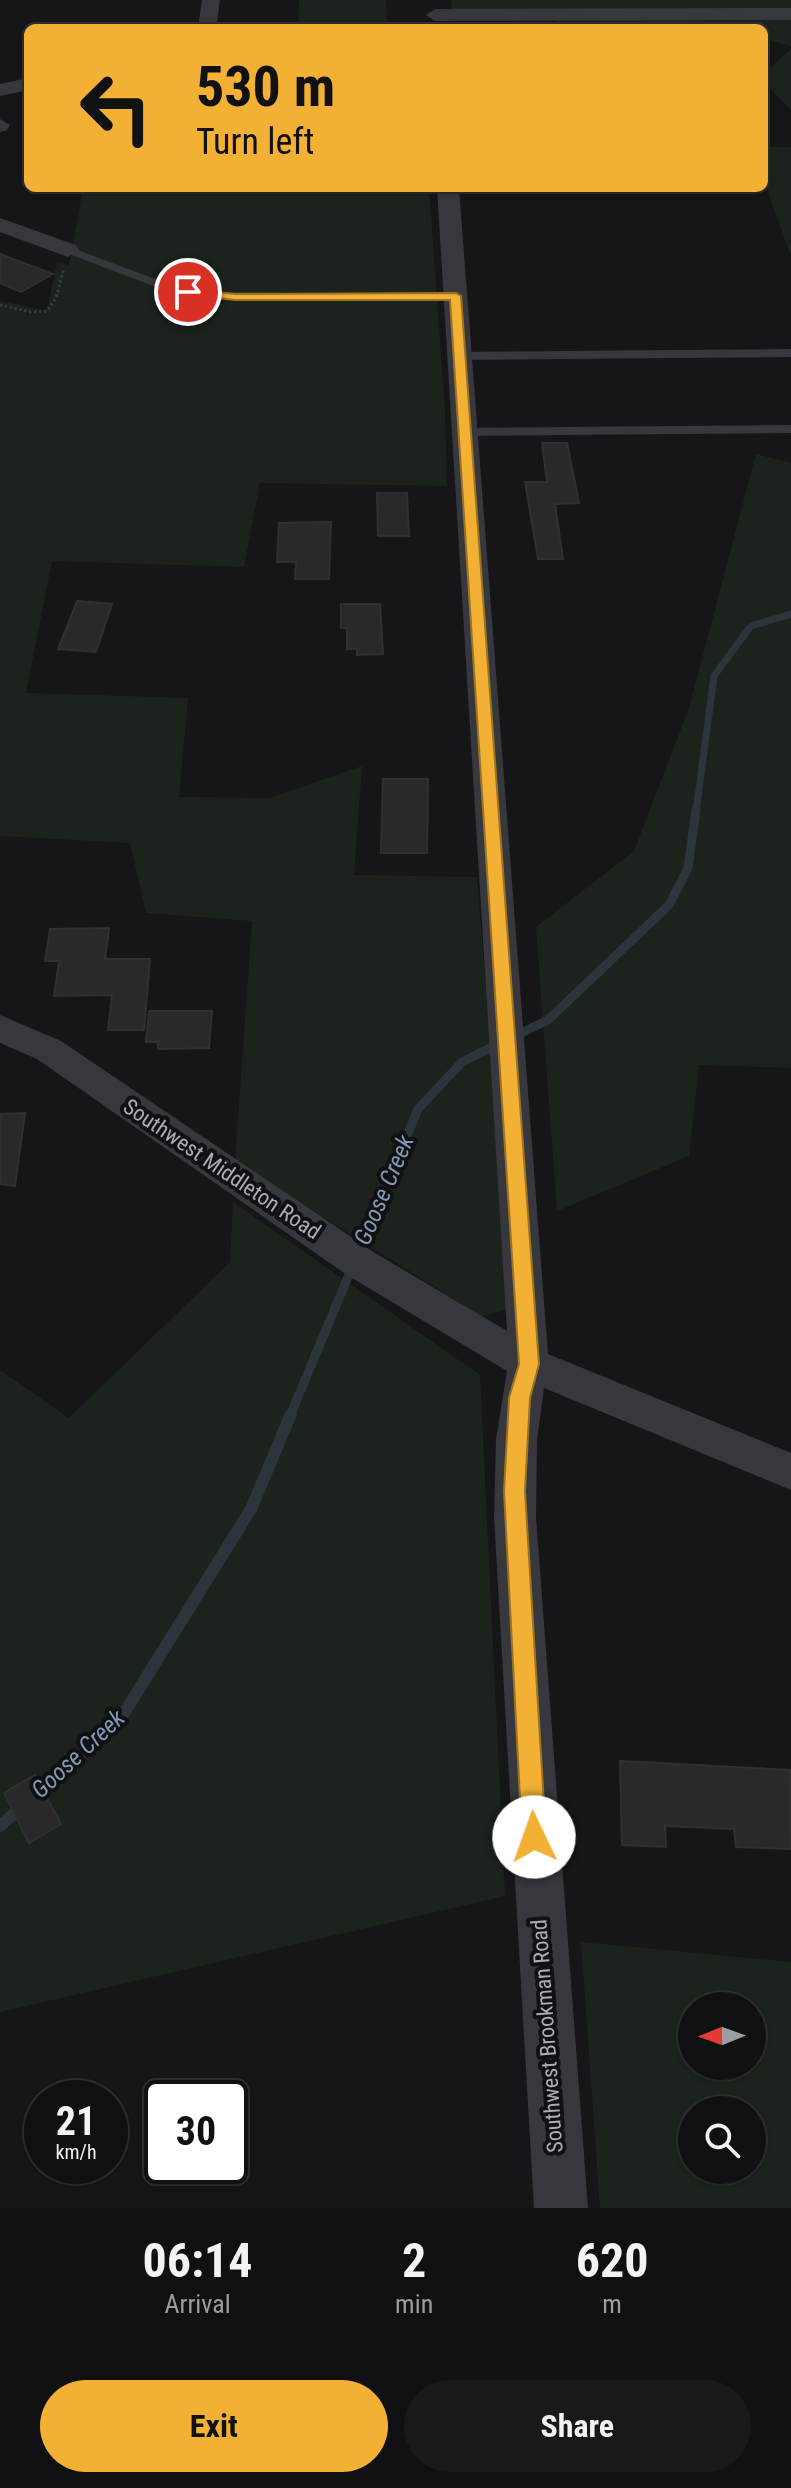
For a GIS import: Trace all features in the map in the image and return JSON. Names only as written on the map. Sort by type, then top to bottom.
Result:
[{"type":"street","points":[[208,24],[211,0]]},
{"type":"street","points":[[434,14],[791,14]]},
{"type":"street","points":[[0,90],[24,85]]},
{"type":"street","name":"Southwest Brookman Road","points":[[448,192],[529,1364],[520,1398],[515,1491],[539,1931],[561,2208]]},
{"type":"street","points":[[0,225],[68,250]]},
{"type":"street","name":"Southwest Middleton Road","points":[[0,1028],[49,1050],[361,1264],[529,1364],[791,1472]]},
{"type":"lane","points":[[68,250],[160,285],[212,295],[456,296]]},
{"type":"lane","points":[[460,356],[791,353]]},
{"type":"lane","points":[[465,432],[791,429]]},
{"type":"path","points":[[0,305],[40,314],[55,308],[68,250]]},
{"type":"shaded area","points":[[299,0],[386,0],[387,24],[298,24]]},
{"type":"shaded area","points":[[451,0],[791,0],[791,12],[452,12]]},
{"type":"shaded area","points":[[791,17],[791,46],[768,40],[768,24],[560,24],[556,20]]},
{"type":"shaded area","points":[[791,49],[791,110],[768,86],[768,70]]},
{"type":"shaded area","points":[[768,147],[791,147],[791,257],[768,192]]},
{"type":"shaded area","points":[[82,192],[429,192],[445,411],[447,486],[260,483],[244,567],[52,561],[26,693],[188,698],[179,797],[270,798],[362,766],[354,875],[477,877],[511,1309],[481,1316],[235,1162],[252,921],[146,913],[130,843],[0,836],[0,301],[47,311],[57,262],[69,265]]},
{"type":"shaded area","points":[[756,454],[791,463],[791,1068],[699,1065],[689,1156],[557,1211],[536,927],[634,851],[689,708]]},
{"type":"shaded area","points":[[233,1202],[480,1375],[505,1896],[0,2012],[0,1370],[69,1418],[230,1262]]},
{"type":"shaded area","points":[[581,1942],[791,1962],[791,2208],[600,2208]]},
{"type":"building","points":[[0,254],[53,274],[21,292],[0,283]]},
{"type":"building","points":[[542,443],[567,443],[579,503],[555,504],[563,559],[538,559],[525,482],[547,482]]},
{"type":"building","points":[[377,493],[407,493],[409,536],[378,536]]},
{"type":"building","points":[[331,522],[329,579],[295,579],[296,562],[277,562],[279,523]]},
{"type":"building","points":[[77,601],[112,604],[96,652],[58,649]]},
{"type":"building","points":[[341,604],[380,604],[383,654],[357,655],[357,649],[347,649],[347,628],[341,628]]},
{"type":"building","points":[[383,779],[428,779],[427,853],[381,853]]},
{"type":"building","points":[[109,928],[105,959],[150,959],[144,1030],[108,1030],[112,995],[54,996],[59,961],[45,961],[50,929]]},
{"type":"building","points":[[149,1011],[212,1011],[209,1048],[158,1049],[158,1042],[146,1042]]},
{"type":"building","points":[[25,1113],[15,1186],[0,1184],[0,1114]]},
{"type":"building","points":[[620,1761],[790,1770],[791,1849],[736,1847],[734,1829],[665,1826],[666,1847],[622,1845]]},
{"type":"building","points":[[35,1775],[61,1824],[29,1843],[4,1793]]},
{"type":"waterway","name":"Goose Creek","points":[[696,812],[714,676],[751,626],[791,614]]},
{"type":"waterway","name":"Goose Creek","points":[[513,1037],[548,1020],[669,905],[688,868],[696,810]]},
{"type":"waterway","name":"Goose Creek","points":[[290,1416],[418,1109],[462,1062],[500,1043]]},
{"type":"waterway","name":"Goose Creek","points":[[35,1795],[121,1718],[251,1509],[291,1414]]},
{"type":"waterway","name":"Goose Creek","points":[[0,1826],[21,1807]]},
{"type":"route","points":[[188,292],[235,297],[456,296],[529,1364],[520,1398],[515,1491],[534,1837]]}]
